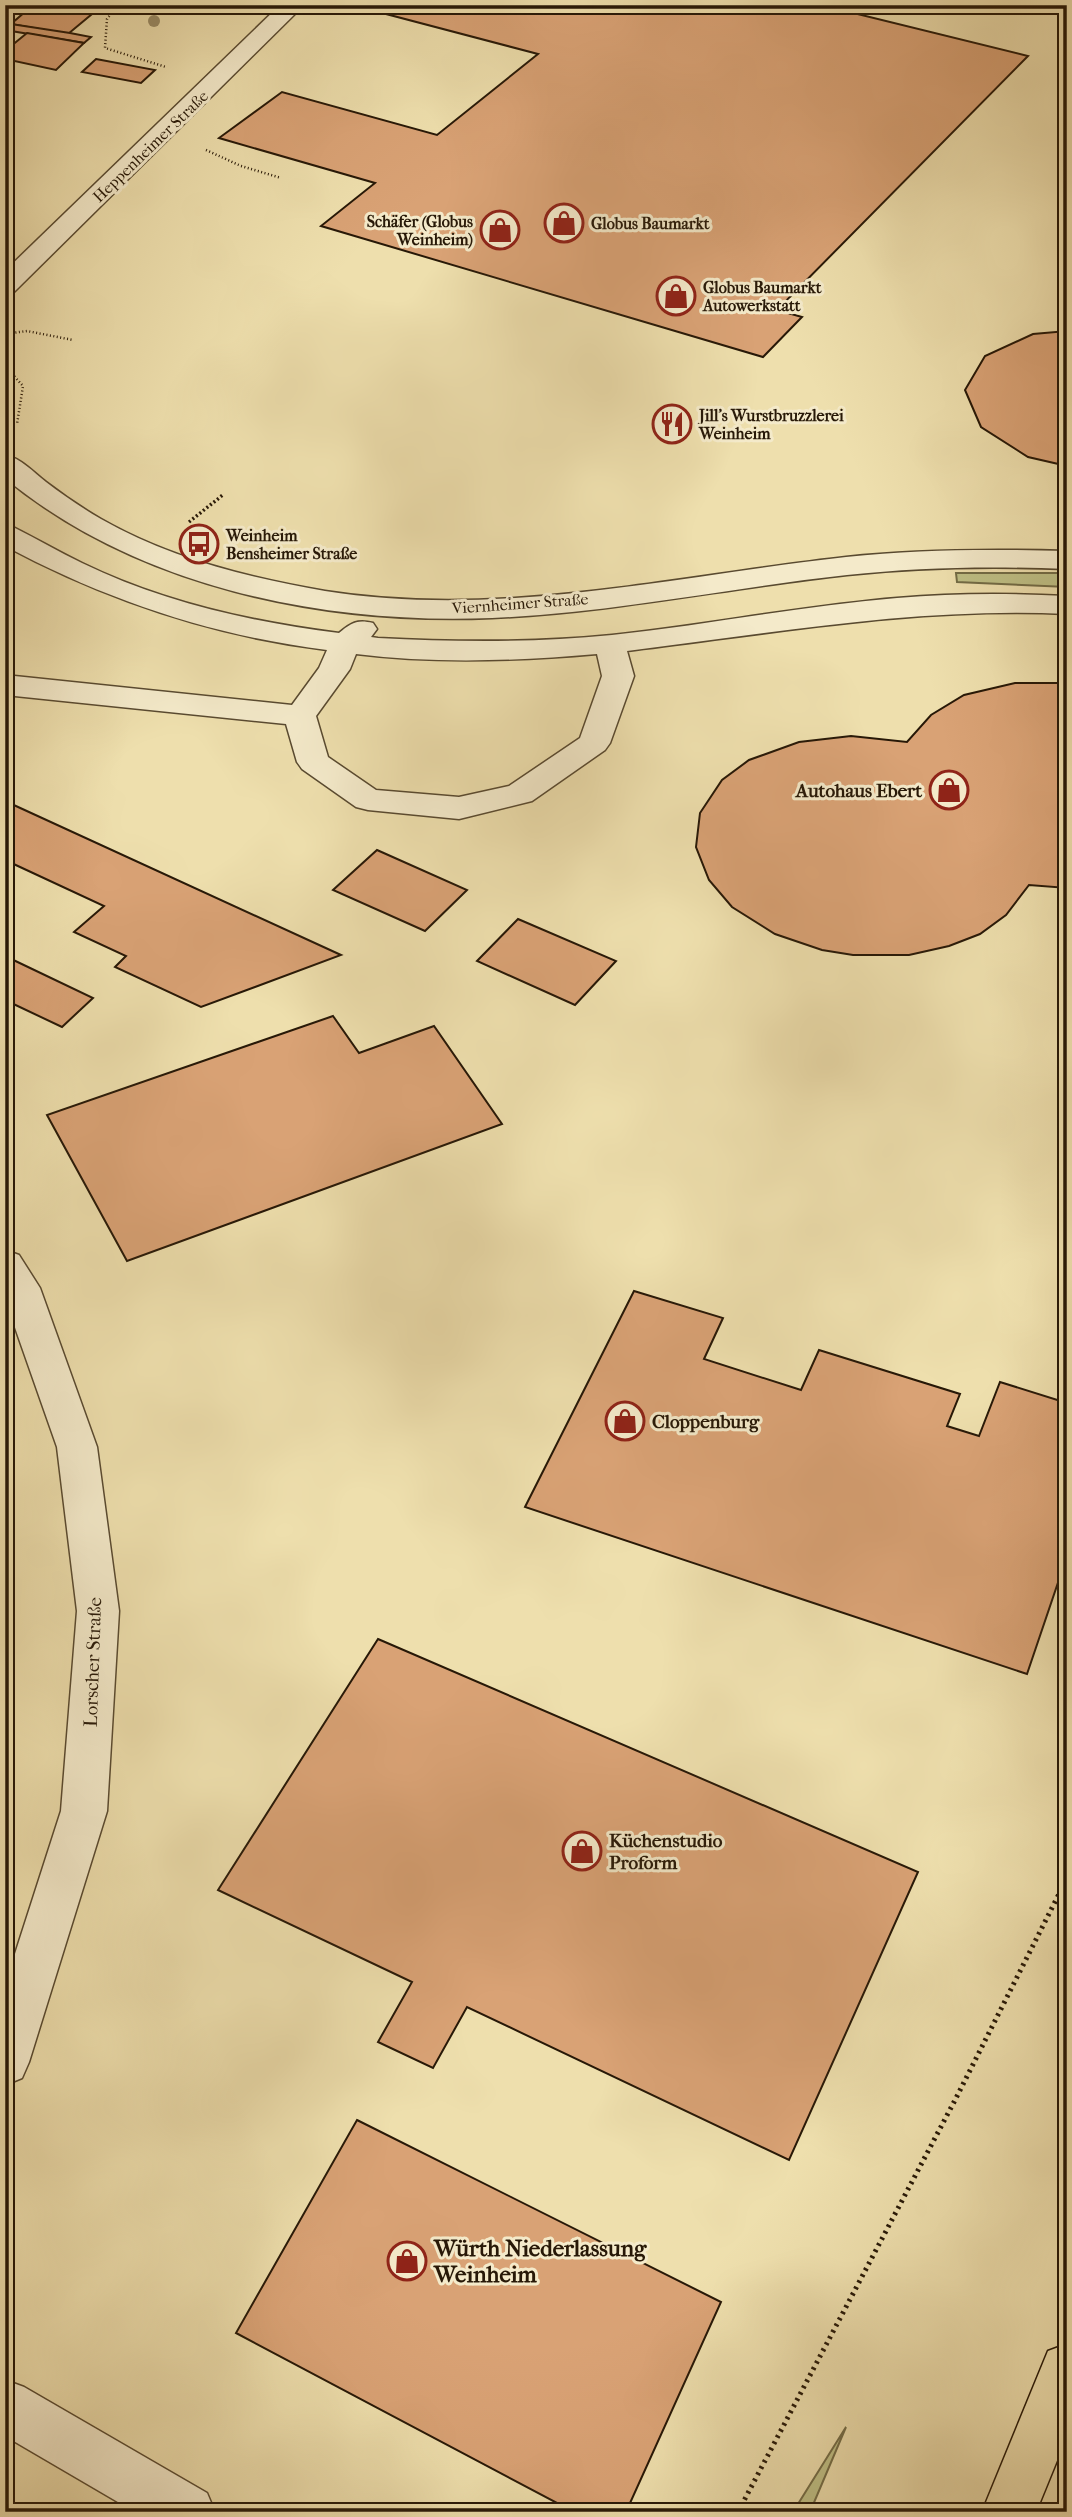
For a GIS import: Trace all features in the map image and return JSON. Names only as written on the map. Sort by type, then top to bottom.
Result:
[{"type":"main road","points":[[1009,2512],[1067,2370]]},
{"type":"street","name":"Heppenheimer Straße","points":[[5,286],[293,5]]},
{"type":"street","name":"Viernheimer Straße","points":[[5,463],[36,491],[118,539],[208,573],[309,596],[416,608],[543,606],[848,566],[922,561],[1067,560]]},
{"type":"street","points":[[5,534],[79,573],[146,599],[237,625],[345,644],[435,651],[503,651],[610,644],[935,604],[1067,605]]},
{"type":"street","points":[[300,716],[334,669],[345,644],[356,631],[416,608]]},
{"type":"street","points":[[300,716],[313,762],[368,800],[459,808],[520,794],[594,743],[618,676],[610,644]]},
{"type":"street","points":[[5,685],[300,716]]},
{"type":"street","name":"Lorscher Straße","points":[[5,1265],[22,1288],[77,1447],[98,1611],[84,1811],[5,2062]]},
{"type":"street","points":[[5,2406],[188,2512]]},
{"type":"path","points":[[118,5],[107,19],[105,48],[170,68]]},
{"type":"path","points":[[154,142],[190,143],[240,166],[281,178]]},
{"type":"path","points":[[5,334],[27,331],[73,340]]},
{"type":"path","points":[[5,366],[23,386],[15,433]]},
{"type":"path","points":[[188,523],[224,494]]},
{"type":"path","points":[[738,2512],[954,2102],[1067,1878]]},
{"type":"green space","points":[[956,573],[1067,573],[1067,587],[957,582]]},
{"type":"green space","points":[[846,2427],[810,2512],[793,2512]]},
{"type":"building","points":[[33,5],[77,5],[98,9],[68,34],[11,24]]},
{"type":"building","points":[[398,5],[821,5],[1028,56],[777,310],[802,317],[763,357],[321,226],[375,183],[219,138],[282,92],[437,135],[538,54],[386,14]]},
{"type":"building","points":[[11,24],[91,37],[84,43],[5,30]]},
{"type":"building","points":[[27,33],[84,43],[56,70],[5,59],[5,51]]},
{"type":"building","points":[[96,59],[155,70],[141,83],[82,72]]},
{"type":"building","points":[[1067,331],[1067,466],[1028,457],[981,427],[965,390],[985,356],[1033,334]]},
{"type":"building","points":[[1015,683],[1067,683],[1067,888],[1029,885],[1006,915],[980,934],[949,946],[909,955],[853,955],[822,950],[775,934],[732,907],[709,880],[696,847],[700,813],[722,780],[749,760],[799,742],[851,736],[907,742],[931,715],[964,695]]},
{"type":"building","points":[[5,801],[341,955],[201,1007],[115,967],[126,956],[74,932],[104,906],[5,860]]},
{"type":"building","points":[[377,850],[467,890],[425,931],[333,890]]},
{"type":"building","points":[[518,919],[616,961],[575,1005],[477,961]]},
{"type":"building","points":[[5,956],[93,998],[62,1027],[5,1000]]},
{"type":"building","points":[[333,1016],[359,1053],[434,1026],[502,1124],[127,1261],[47,1115]]},
{"type":"building","points":[[634,1291],[723,1318],[704,1359],[801,1390],[819,1350],[960,1394],[947,1426],[979,1436],[1000,1382],[1067,1403],[1067,1556],[1027,1674],[525,1507]]},
{"type":"building","points":[[378,1639],[918,1872],[789,2160],[467,2007],[433,2068],[378,2042],[412,1982],[218,1890]]},
{"type":"building","points":[[357,2120],[721,2302],[626,2512],[574,2512],[236,2333]]},
{"type":"place","name":"Globus Baumarkt","points":[[564,223]]},
{"type":"place","name":"Schäfer (Globus Weinheim)","points":[[500,230]]},
{"type":"place","name":"Globus Baumarkt Autowerkstatt","points":[[676,296]]},
{"type":"place","name":"Jill's Wurstbruzzlerei Weinheim","points":[[672,424]]},
{"type":"place","name":"Weinheim Bensheimer Straße","points":[[199,544]]},
{"type":"place","name":"Autohaus Ebert","points":[[949,790]]},
{"type":"place","name":"Cloppenburg","points":[[625,1421]]},
{"type":"place","name":"Küchenstudio Proform","points":[[582,1851]]},
{"type":"place","name":"Würth Niederlassung Weinheim","points":[[407,2261]]}]
